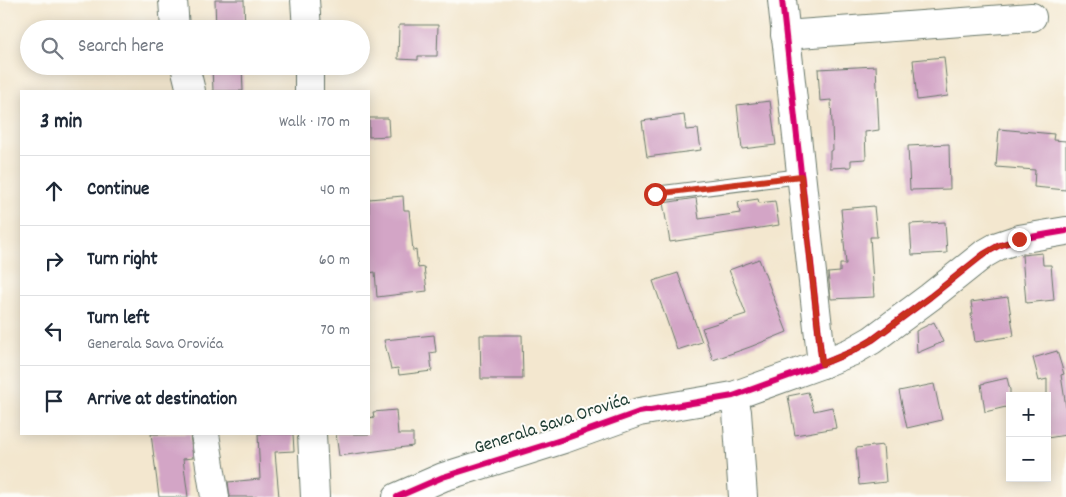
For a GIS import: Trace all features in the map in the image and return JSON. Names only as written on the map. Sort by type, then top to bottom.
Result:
[{"type":"street","points":[[173,0],[174,20]]},
{"type":"street","points":[[305,0],[307,20]]},
{"type":"street","points":[[782,0],[822,364]]},
{"type":"street","points":[[785,35],[1032,16]]},
{"type":"street","points":[[187,75],[191,90]]},
{"type":"street","points":[[309,75],[309,90]]},
{"type":"street","name":"Generala Sava Orovića","points":[[398,497],[443,477],[564,440],[639,412],[733,396],[822,364],[851,352],[872,340],[984,254],[998,246],[1019,239],[1066,231]]},
{"type":"street","points":[[733,396],[737,412],[743,497]]},
{"type":"street","points":[[205,435],[215,497]]},
{"type":"street","points":[[312,435],[315,497]]},
{"type":"lane","points":[[655,194],[801,176]]},
{"type":"building","points":[[215,0],[244,0],[245,20],[216,20]]},
{"type":"building","points":[[399,25],[438,25],[437,56],[418,56],[418,60],[398,59]]},
{"type":"building","points":[[944,57],[948,96],[917,100],[913,60]]},
{"type":"building","points":[[876,66],[879,130],[865,132],[866,159],[851,160],[851,167],[830,168],[830,151],[833,150],[831,100],[820,101],[818,69]]},
{"type":"building","points":[[212,75],[242,75],[243,90],[213,90]]},
{"type":"building","points":[[770,101],[776,145],[742,149],[737,105]]},
{"type":"building","points":[[684,115],[686,130],[698,129],[701,150],[647,157],[642,121]]},
{"type":"building","points":[[370,118],[388,118],[389,136],[370,137]]},
{"type":"building","points":[[999,129],[1054,134],[1053,140],[1066,141],[1066,190],[1034,187],[1035,170],[996,167]]},
{"type":"building","points":[[949,144],[950,189],[910,190],[908,146]]},
{"type":"building","points":[[403,196],[404,210],[409,210],[413,251],[416,250],[418,268],[424,267],[427,291],[377,297],[375,272],[370,273],[370,199]]},
{"type":"building","points":[[696,198],[699,219],[740,213],[738,202],[758,199],[759,203],[775,201],[779,225],[670,242],[663,203]]},
{"type":"building","points":[[874,206],[877,237],[870,237],[874,297],[831,299],[828,273],[840,272],[840,264],[846,264],[841,209]]},
{"type":"building","points":[[945,222],[947,253],[912,255],[910,224]]},
{"type":"building","points":[[1042,253],[1043,265],[1051,265],[1054,300],[1026,303],[1022,255]]},
{"type":"building","points":[[759,259],[787,332],[713,360],[702,328],[746,314],[729,270]]},
{"type":"building","points":[[678,273],[702,342],[677,350],[653,281]]},
{"type":"building","points":[[1008,297],[1014,336],[975,342],[971,302]]},
{"type":"building","points":[[934,322],[943,342],[917,353],[916,331]]},
{"type":"building","points":[[434,335],[436,352],[430,353],[432,371],[399,375],[398,368],[391,369],[384,340]]},
{"type":"building","points":[[480,335],[522,335],[523,379],[481,379]]},
{"type":"building","points":[[1057,351],[1064,374],[1061,375],[1066,407],[1066,435],[1051,437],[1051,392],[1047,392],[1047,379],[1039,381],[1033,358]]},
{"type":"building","points":[[1007,378],[1010,392],[1006,392],[1006,407],[985,412],[981,384]]},
{"type":"building","points":[[934,384],[942,420],[907,428],[899,391]]},
{"type":"building","points":[[808,392],[814,411],[832,407],[836,428],[795,435],[788,396]]},
{"type":"building","points":[[396,410],[398,434],[413,434],[413,446],[339,456],[336,435],[370,435],[370,418],[374,417],[373,412]]},
{"type":"building","points":[[151,435],[190,435],[193,458],[183,459],[188,497],[159,497]]},
{"type":"building","points":[[258,435],[293,435],[294,451],[275,452],[279,497],[230,497],[228,482],[260,479]]},
{"type":"building","points":[[883,445],[886,482],[859,485],[856,448]]},
{"type":"cycle path","points":[[782,0],[822,364]]},
{"type":"cycle path","points":[[397,497],[443,477],[564,439],[639,412],[733,396],[822,364],[851,352],[872,340],[984,254],[998,246],[1019,239],[1066,231]]},
{"type":"route","points":[[655,194],[801,176],[822,364],[851,352],[872,340],[893,326],[984,254],[998,246],[1019,239]]}]
